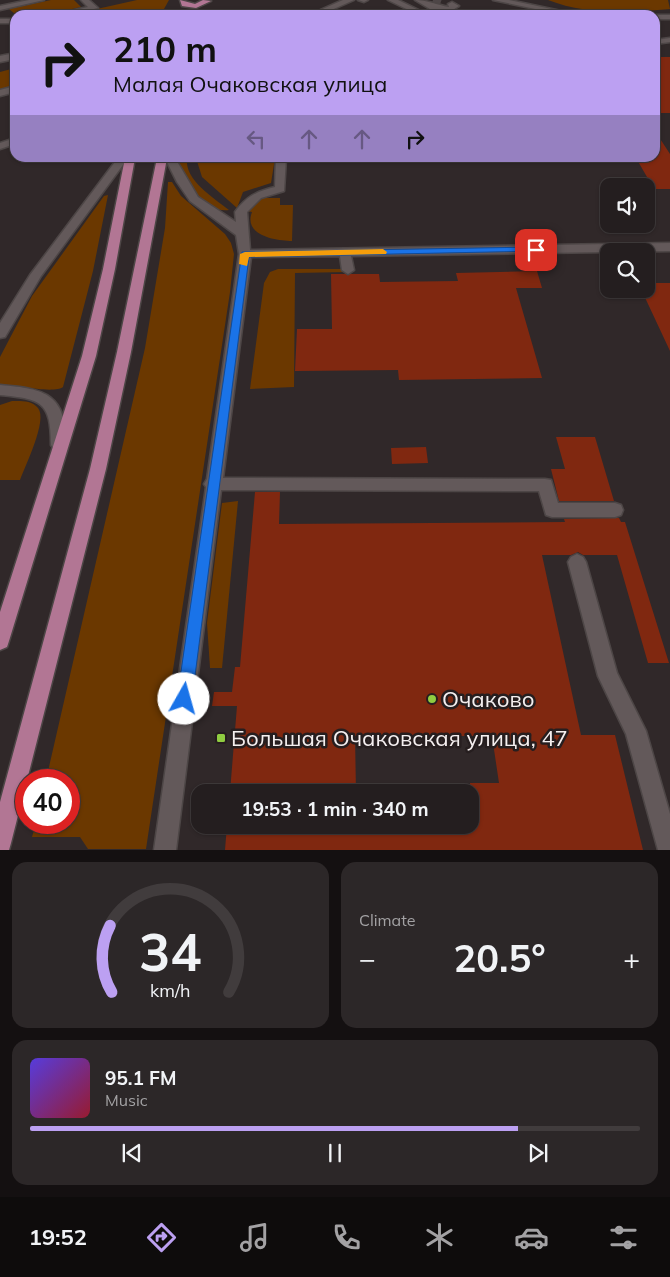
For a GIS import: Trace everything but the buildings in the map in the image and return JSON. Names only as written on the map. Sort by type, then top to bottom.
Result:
[{"type":"main road","points":[[183,0],[183,3],[192,6],[207,1]]},
{"type":"main road","points":[[0,641],[89,356],[110,269],[129,162]]},
{"type":"main road","points":[[0,843],[98,469],[124,352],[161,162]]},
{"type":"street","points":[[0,8],[40,0]]},
{"type":"street","points":[[83,10],[94,8],[85,0]]},
{"type":"street","points":[[325,10],[350,0]]},
{"type":"street","points":[[392,0],[414,10]]},
{"type":"street","points":[[420,0],[433,7],[453,9]]},
{"type":"street","points":[[497,0],[550,10]]},
{"type":"street","points":[[443,4],[453,9]]},
{"type":"street","points":[[0,334],[36,275],[120,162]]},
{"type":"street","points":[[172,162],[182,182],[194,199],[232,224],[242,234]]},
{"type":"street","points":[[165,850],[212,484],[245,254],[241,212],[254,197],[264,191],[280,189],[281,162]]},
{"type":"street","points":[[245,254],[670,247]]},
{"type":"street","points":[[345,253],[348,270]]},
{"type":"street","points":[[0,390],[19,392],[48,399],[54,406],[60,422],[59,451]]},
{"type":"street","points":[[212,484],[545,485],[552,510],[615,510]]},
{"type":"street","points":[[577,562],[608,676],[636,732],[669,850]]},
{"type":"shaded area","points":[[51,0],[74,0],[81,7],[68,10],[9,9]]},
{"type":"shaded area","points":[[137,0],[169,0],[164,9],[161,10],[92,10]]},
{"type":"shaded area","points":[[548,0],[668,0],[670,9],[593,10],[563,5]]},
{"type":"shaded area","points":[[10,69],[10,87],[0,90],[0,72]]},
{"type":"shaded area","points":[[174,162],[187,162],[190,174],[201,188],[229,210],[220,210],[201,201],[185,185]]},
{"type":"shaded area","points":[[197,162],[274,162],[271,183],[243,192],[237,208],[202,177]]},
{"type":"shaded area","points":[[168,182],[172,182],[181,196],[225,234],[231,243],[234,254],[230,292],[146,849],[88,849],[80,837],[32,837],[33,834],[80,834],[80,769],[49,769],[145,348],[165,228]]},
{"type":"shaded area","points":[[108,195],[93,271],[63,387],[51,390],[0,384],[0,357],[32,296],[104,196]]},
{"type":"shaded area","points":[[261,198],[280,198],[280,205],[293,205],[292,241],[277,240],[262,235],[252,226],[250,220],[252,212],[247,211]]},
{"type":"shaded area","points":[[278,269],[347,269],[347,272],[295,273],[294,387],[250,389],[264,283],[270,272]]},
{"type":"shaded area","points":[[12,401],[35,405],[40,414],[40,422],[35,443],[20,480],[0,480],[0,405]]},
{"type":"shaded area","points":[[238,501],[222,668],[210,668],[207,623],[222,503]]},
{"type":"tunnel","points":[[433,0],[443,4]]},
{"type":"slow traffic","points":[[244,264],[245,254],[383,252]]},
{"type":"place","name":"Очаково","points":[[432,699]]},
{"type":"place","name":"Большая Очаковская улица, 47","points":[[221,738]]},
{"type":"route","points":[[184,699],[245,254],[536,250]]}]
